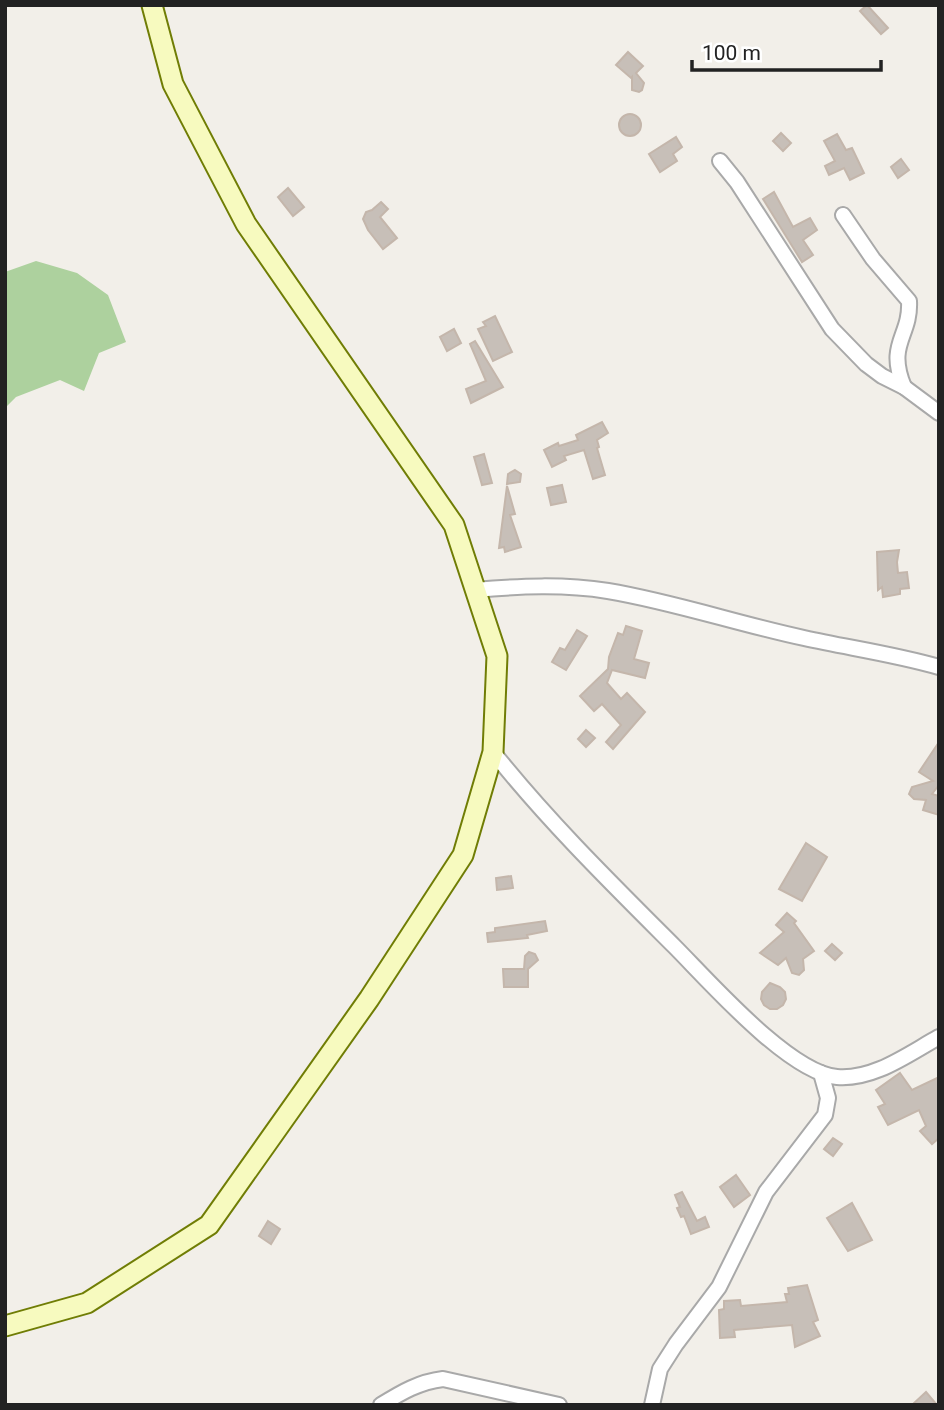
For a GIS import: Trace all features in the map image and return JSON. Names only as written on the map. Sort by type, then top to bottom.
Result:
[{"type":"main road","points":[[5,1326],[87,1303],[209,1225],[369,999],[463,855],[493,752],[497,656],[454,525],[246,224],[173,84],[152,5]]},
{"type":"street","points":[[720,161],[737,182],[832,329],[866,364],[939,413]]},
{"type":"street","points":[[843,215],[873,259],[909,301],[907,320],[896,357],[898,373],[904,387]]},
{"type":"street","points":[[475,590],[554,586],[607,591],[803,638],[898,655],[939,667]]},
{"type":"street","points":[[493,752],[533,802],[583,856],[754,1027],[790,1056],[821,1073],[835,1077],[858,1077],[889,1065],[939,1037]]},
{"type":"street","points":[[652,1405],[660,1369],[729,1271],[766,1192],[825,1115],[828,1098],[821,1073]]},
{"type":"street","points":[[381,1405],[407,1388],[425,1381],[443,1379],[559,1405]]},
{"type":"green space","points":[[36,261],[77,273],[108,295],[126,342],[99,353],[84,391],[60,380],[16,397],[5,408],[5,272]]},
{"type":"building","points":[[867,5],[888,28],[881,34],[860,11]]},
{"type":"building","points":[[628,52],[643,66],[636,73],[644,83],[639,92],[632,90],[632,77],[616,65]]},
{"type":"building","points":[[630,114],[638,117],[641,125],[638,133],[630,136],[622,133],[619,125],[622,117]]},
{"type":"building","points":[[781,133],[791,143],[783,151],[773,141]]},
{"type":"building","points":[[837,134],[846,150],[852,148],[864,173],[850,180],[844,168],[829,175],[825,166],[835,161],[824,141]]},
{"type":"building","points":[[676,137],[682,147],[673,154],[677,161],[660,172],[649,154]]},
{"type":"building","points":[[901,159],[909,170],[898,178],[891,167]]},
{"type":"building","points":[[288,188],[304,207],[293,216],[278,197]]},
{"type":"building","points":[[774,192],[793,227],[810,218],[817,230],[803,240],[813,255],[802,262],[763,199]]},
{"type":"building","points":[[381,202],[388,209],[380,217],[397,238],[383,249],[363,219],[366,212]]},
{"type":"building","points":[[495,316],[512,352],[493,361],[478,329],[486,326],[483,322]]},
{"type":"building","points":[[454,329],[461,343],[447,351],[440,337]]},
{"type":"building","points":[[475,341],[503,387],[471,403],[466,389],[486,381],[470,344]]},
{"type":"building","points":[[602,422],[608,433],[597,440],[597,448],[605,475],[593,479],[584,450],[564,456],[566,460],[552,467],[544,450],[558,443],[559,446],[578,440],[576,435]]},
{"type":"building","points":[[484,454],[492,483],[482,485],[474,457]]},
{"type":"building","points":[[515,470],[521,474],[520,482],[507,484],[508,474]]},
{"type":"building","points":[[562,485],[566,502],[551,505],[547,488]]},
{"type":"building","points":[[507,486],[515,514],[510,515],[521,547],[505,552],[504,547],[499,548]]},
{"type":"building","points":[[899,550],[898,573],[907,572],[909,588],[900,589],[900,594],[883,597],[882,587],[878,590],[877,552]]},
{"type":"building","points":[[626,626],[642,631],[634,659],[649,663],[645,678],[612,670],[607,683],[621,699],[627,693],[645,712],[613,749],[606,742],[621,725],[602,704],[594,711],[580,696],[608,669],[609,657],[618,633],[623,635]]},
{"type":"building","points":[[577,630],[587,636],[566,670],[552,662],[560,648],[565,650]]},
{"type":"building","points":[[586,730],[595,738],[586,747],[578,739]]},
{"type":"building","points":[[939,742],[939,785],[932,794],[939,796],[939,815],[923,810],[926,800],[914,799],[909,794],[912,787],[933,781],[919,772]]},
{"type":"building","points":[[806,843],[827,857],[802,901],[779,889]]},
{"type":"building","points":[[511,876],[513,888],[497,890],[496,878]]},
{"type":"building","points":[[787,913],[796,921],[794,923],[814,951],[803,959],[804,970],[799,975],[792,973],[786,958],[778,965],[760,953],[784,932],[776,925]]},
{"type":"building","points":[[545,921],[547,931],[527,935],[528,938],[488,942],[487,933],[495,932],[495,928]]},
{"type":"building","points":[[832,944],[842,953],[835,960],[825,951]]},
{"type":"building","points":[[529,952],[535,954],[538,960],[528,969],[528,987],[504,987],[503,969],[524,969],[525,956]]},
{"type":"building","points":[[770,983],[785,992],[786,999],[777,1009],[770,1009],[761,999],[762,992]]},
{"type":"building","points":[[900,1073],[912,1090],[939,1077],[939,1138],[932,1144],[920,1131],[926,1126],[919,1110],[888,1125],[878,1107],[885,1104],[876,1090]]},
{"type":"building","points":[[833,1138],[842,1144],[833,1156],[824,1149]]},
{"type":"building","points":[[736,1175],[750,1195],[734,1207],[720,1187]]},
{"type":"building","points":[[682,1192],[697,1221],[705,1217],[709,1227],[691,1234],[684,1216],[681,1217],[677,1208],[680,1207],[675,1195]]},
{"type":"building","points":[[852,1203],[872,1240],[848,1251],[827,1218]]},
{"type":"building","points":[[268,1221],[280,1229],[271,1244],[259,1236]]},
{"type":"building","points":[[807,1285],[818,1320],[813,1322],[820,1336],[795,1347],[792,1325],[734,1330],[735,1337],[720,1338],[719,1310],[724,1309],[724,1301],[740,1300],[741,1306],[787,1302],[785,1294],[789,1294],[788,1288]]},
{"type":"building","points":[[926,1392],[937,1405],[912,1405]]}]
